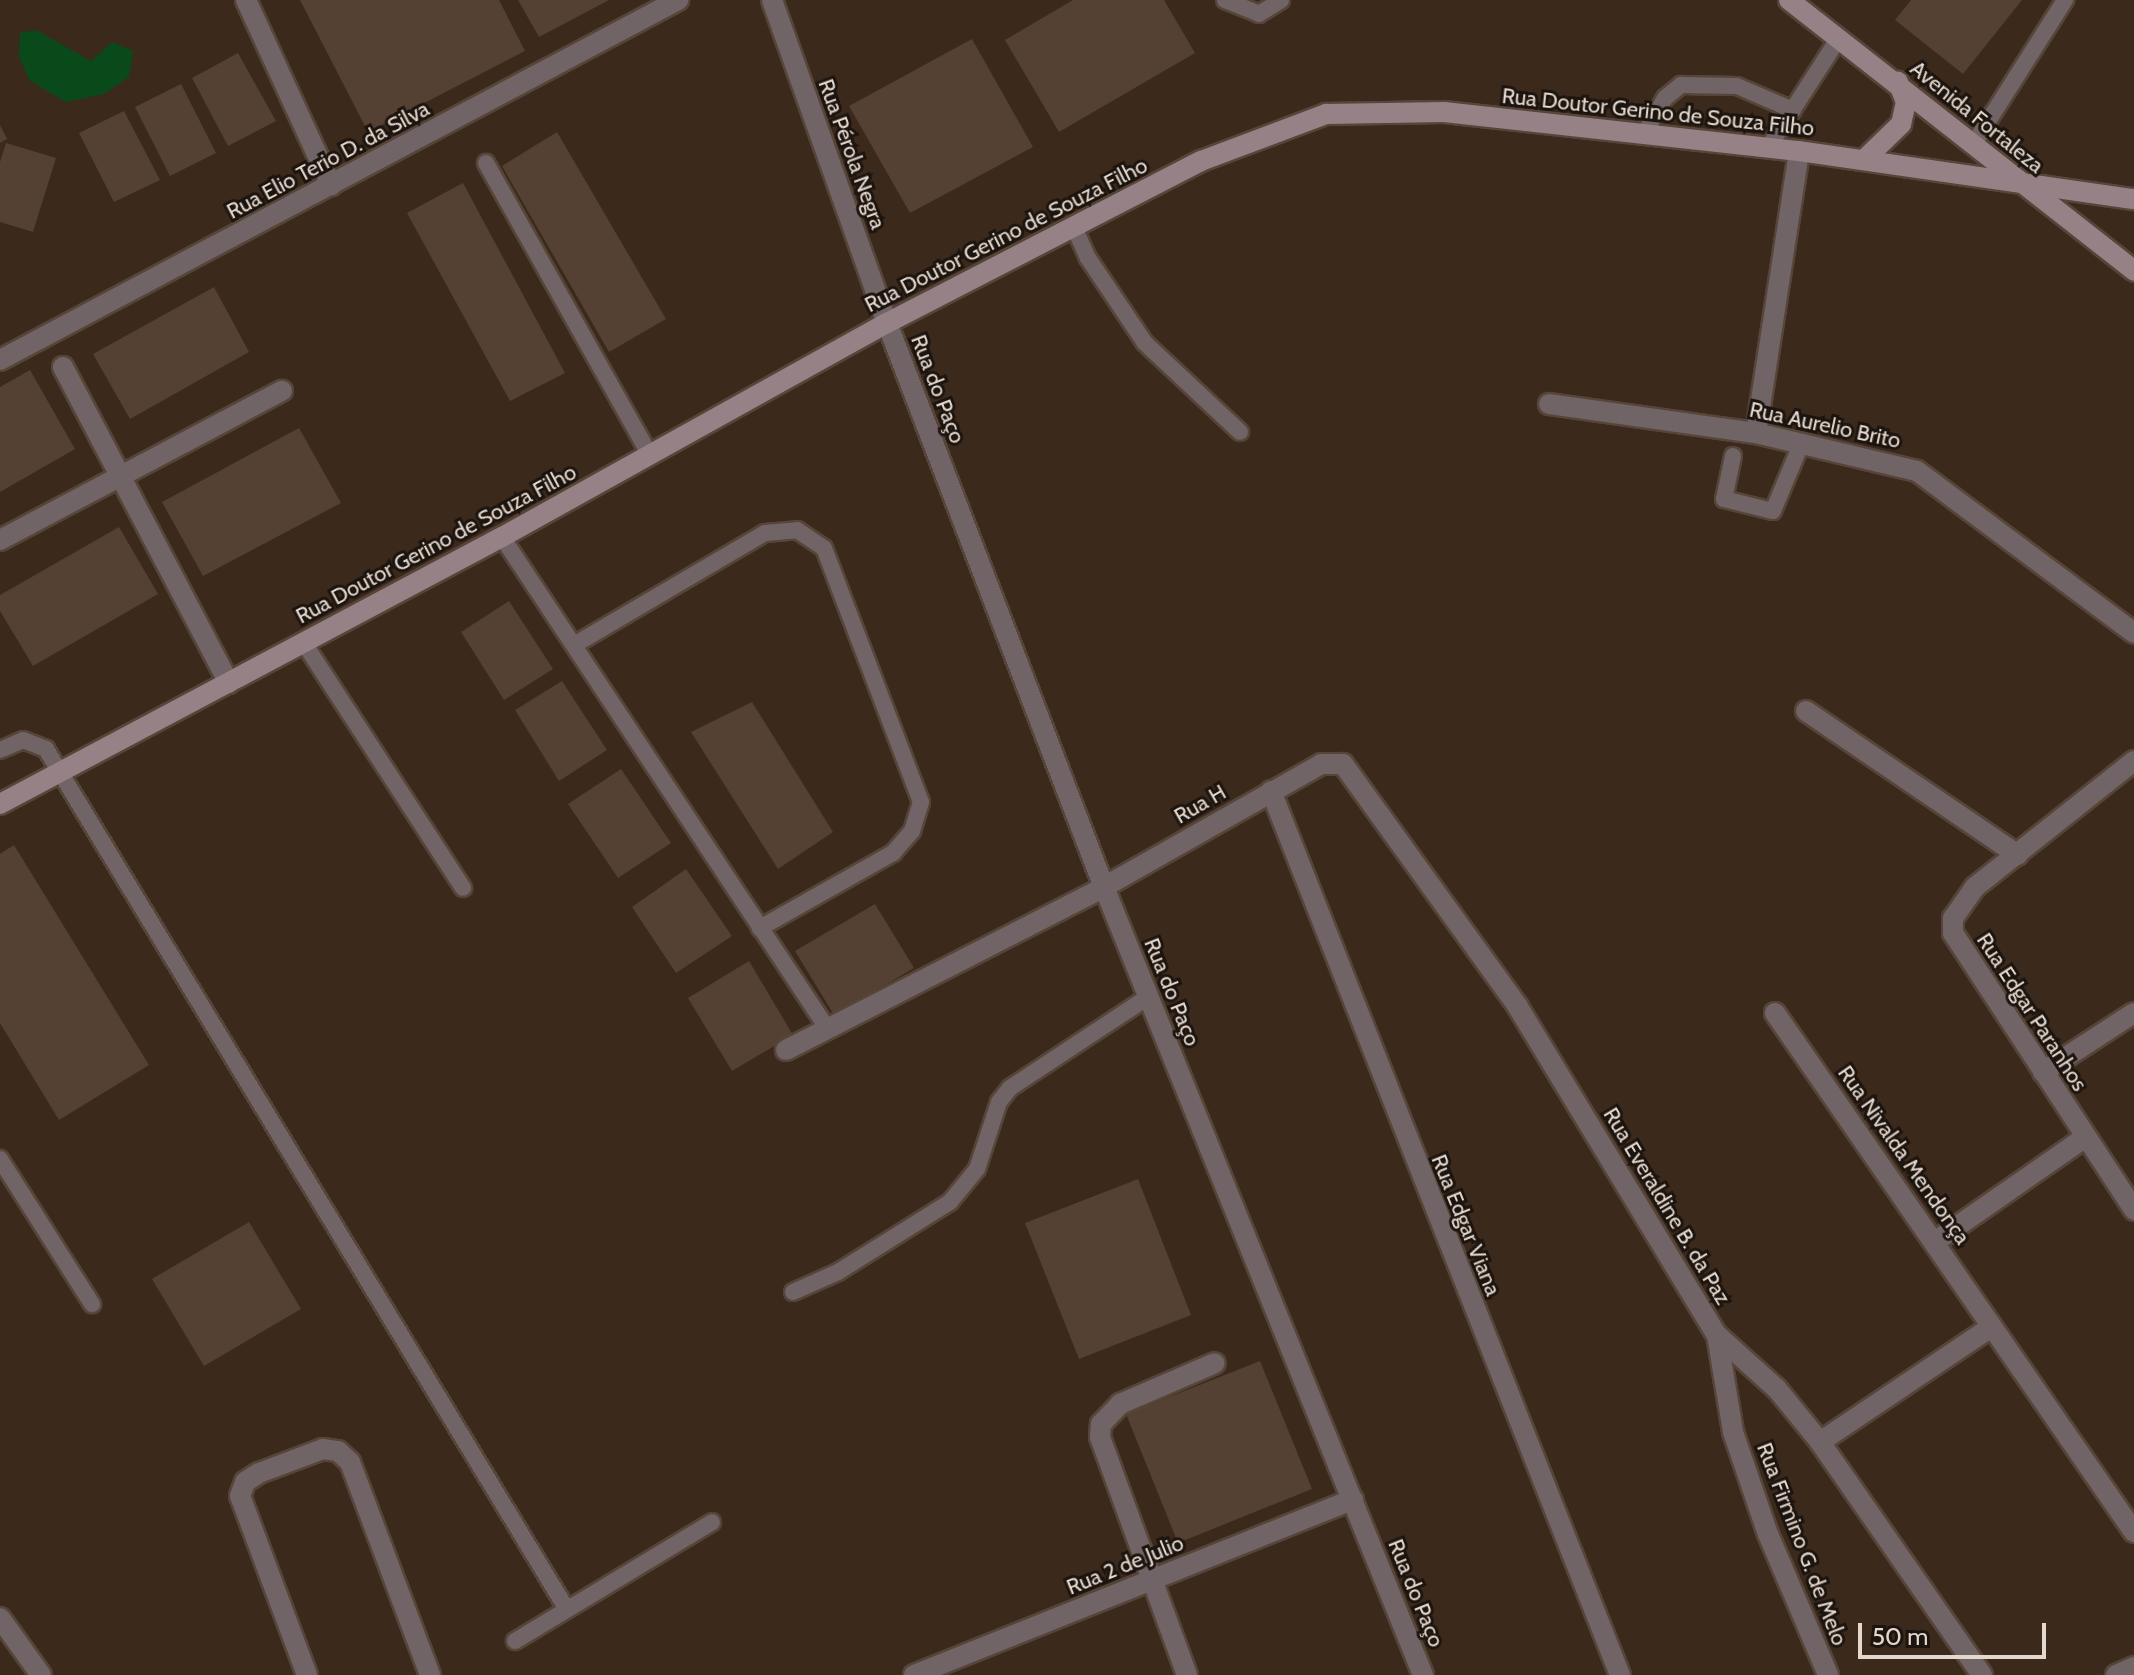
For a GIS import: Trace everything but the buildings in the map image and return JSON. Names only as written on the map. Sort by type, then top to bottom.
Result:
[{"type":"main road","name":"Avenida Fortaleza","points":[[1789,0],[1898,82],[2023,186],[2134,271]]},
{"type":"main road","points":[[1864,160],[1901,124],[1906,102],[1898,82]]},
{"type":"main road","name":"Rua Doutor Gerino de Souza Filho","points":[[0,804],[502,537],[887,323],[1201,161],[1326,114],[1444,112],[1799,151],[2023,186],[2134,199]]},
{"type":"street","points":[[246,0],[331,185]]},
{"type":"street","name":"Rua Elio Terio D. da Silva","points":[[0,360],[678,0]]},
{"type":"street","name":"Rua Pérola Negra","points":[[772,0],[887,323]]},
{"type":"street","points":[[1756,433],[1799,151]]},
{"type":"street","name":"Rua do Paço","points":[[887,323],[1104,887],[1423,1675]]},
{"type":"street","points":[[63,367],[122,473],[229,683]]},
{"type":"street","points":[[0,540],[282,391]]},
{"type":"street","name":"Rua Aurelio Brito","points":[[1549,404],[1756,433],[1917,471],[2134,633]]},
{"type":"street","points":[[1806,711],[2018,855]]},
{"type":"street","name":"Rua Edgar Paranhos","points":[[2134,761],[1961,904],[1953,933],[2084,1138],[2134,1210]]},
{"type":"street","name":"Rua H","points":[[786,1050],[1104,887],[1321,764]]},
{"type":"street","name":"Rua Everaldine B. da Paz","points":[[1321,764],[1343,764],[1358,778],[1518,1007],[1717,1335],[1777,1389],[1820,1442],[1982,1675]]},
{"type":"street","name":"Rua Edgar Viana","points":[[1271,791],[1620,1675]]},
{"type":"street","name":"Rua Nivalda Mendonça","points":[[1775,1013],[1936,1241],[1991,1327],[2134,1532]]},
{"type":"street","points":[[2043,1072],[2134,1013]]},
{"type":"street","points":[[1936,1241],[2084,1138]]},
{"type":"street","points":[[1820,1442],[1991,1327]]},
{"type":"street","name":"Rua Firmino G. de Melo","points":[[1717,1335],[1733,1432],[1768,1534],[1828,1675]]},
{"type":"street","points":[[1187,1675],[1149,1581],[1100,1437],[1101,1424],[1120,1404],[1215,1363]]},
{"type":"street","points":[[307,1675],[240,1496],[245,1482],[259,1473],[323,1449],[338,1451],[350,1462],[430,1675]]},
{"type":"street","name":"Rua 2 de Julio","points":[[914,1675],[1353,1499]]},
{"type":"street","points":[[0,1618],[41,1675]]},
{"type":"street","points":[[2116,1675],[2134,1667]]},
{"type":"lane","points":[[1225,0],[1259,14],[1281,0]]},
{"type":"lane","points":[[1973,145],[2065,0]]},
{"type":"lane","points":[[1768,148],[1839,38]]},
{"type":"lane","points":[[1644,134],[1665,98],[1681,85],[1737,86],[1793,110]]},
{"type":"lane","points":[[486,163],[650,455]]},
{"type":"lane","points":[[1074,227],[1088,258],[1145,343],[1240,432]]},
{"type":"lane","points":[[1733,456],[1724,499],[1773,511],[1802,442]]},
{"type":"lane","points":[[574,645],[765,533],[797,530],[824,548],[921,802],[912,831],[893,853],[760,928]]},
{"type":"lane","points":[[502,537],[827,1028]]},
{"type":"lane","points":[[304,643],[463,888]]},
{"type":"lane","points":[[0,750],[35,740],[46,749],[57,774],[566,1608]]},
{"type":"lane","points":[[793,1292],[838,1272],[950,1202],[977,1169],[999,1102],[1010,1088],[1148,997]]},
{"type":"lane","points":[[0,1159],[92,1304]]},
{"type":"lane","points":[[515,1641],[712,1522]]},
{"type":"green space","points":[[36,30],[91,61],[112,42],[133,51],[129,77],[104,94],[65,102],[29,80],[19,56],[20,33]]}]
